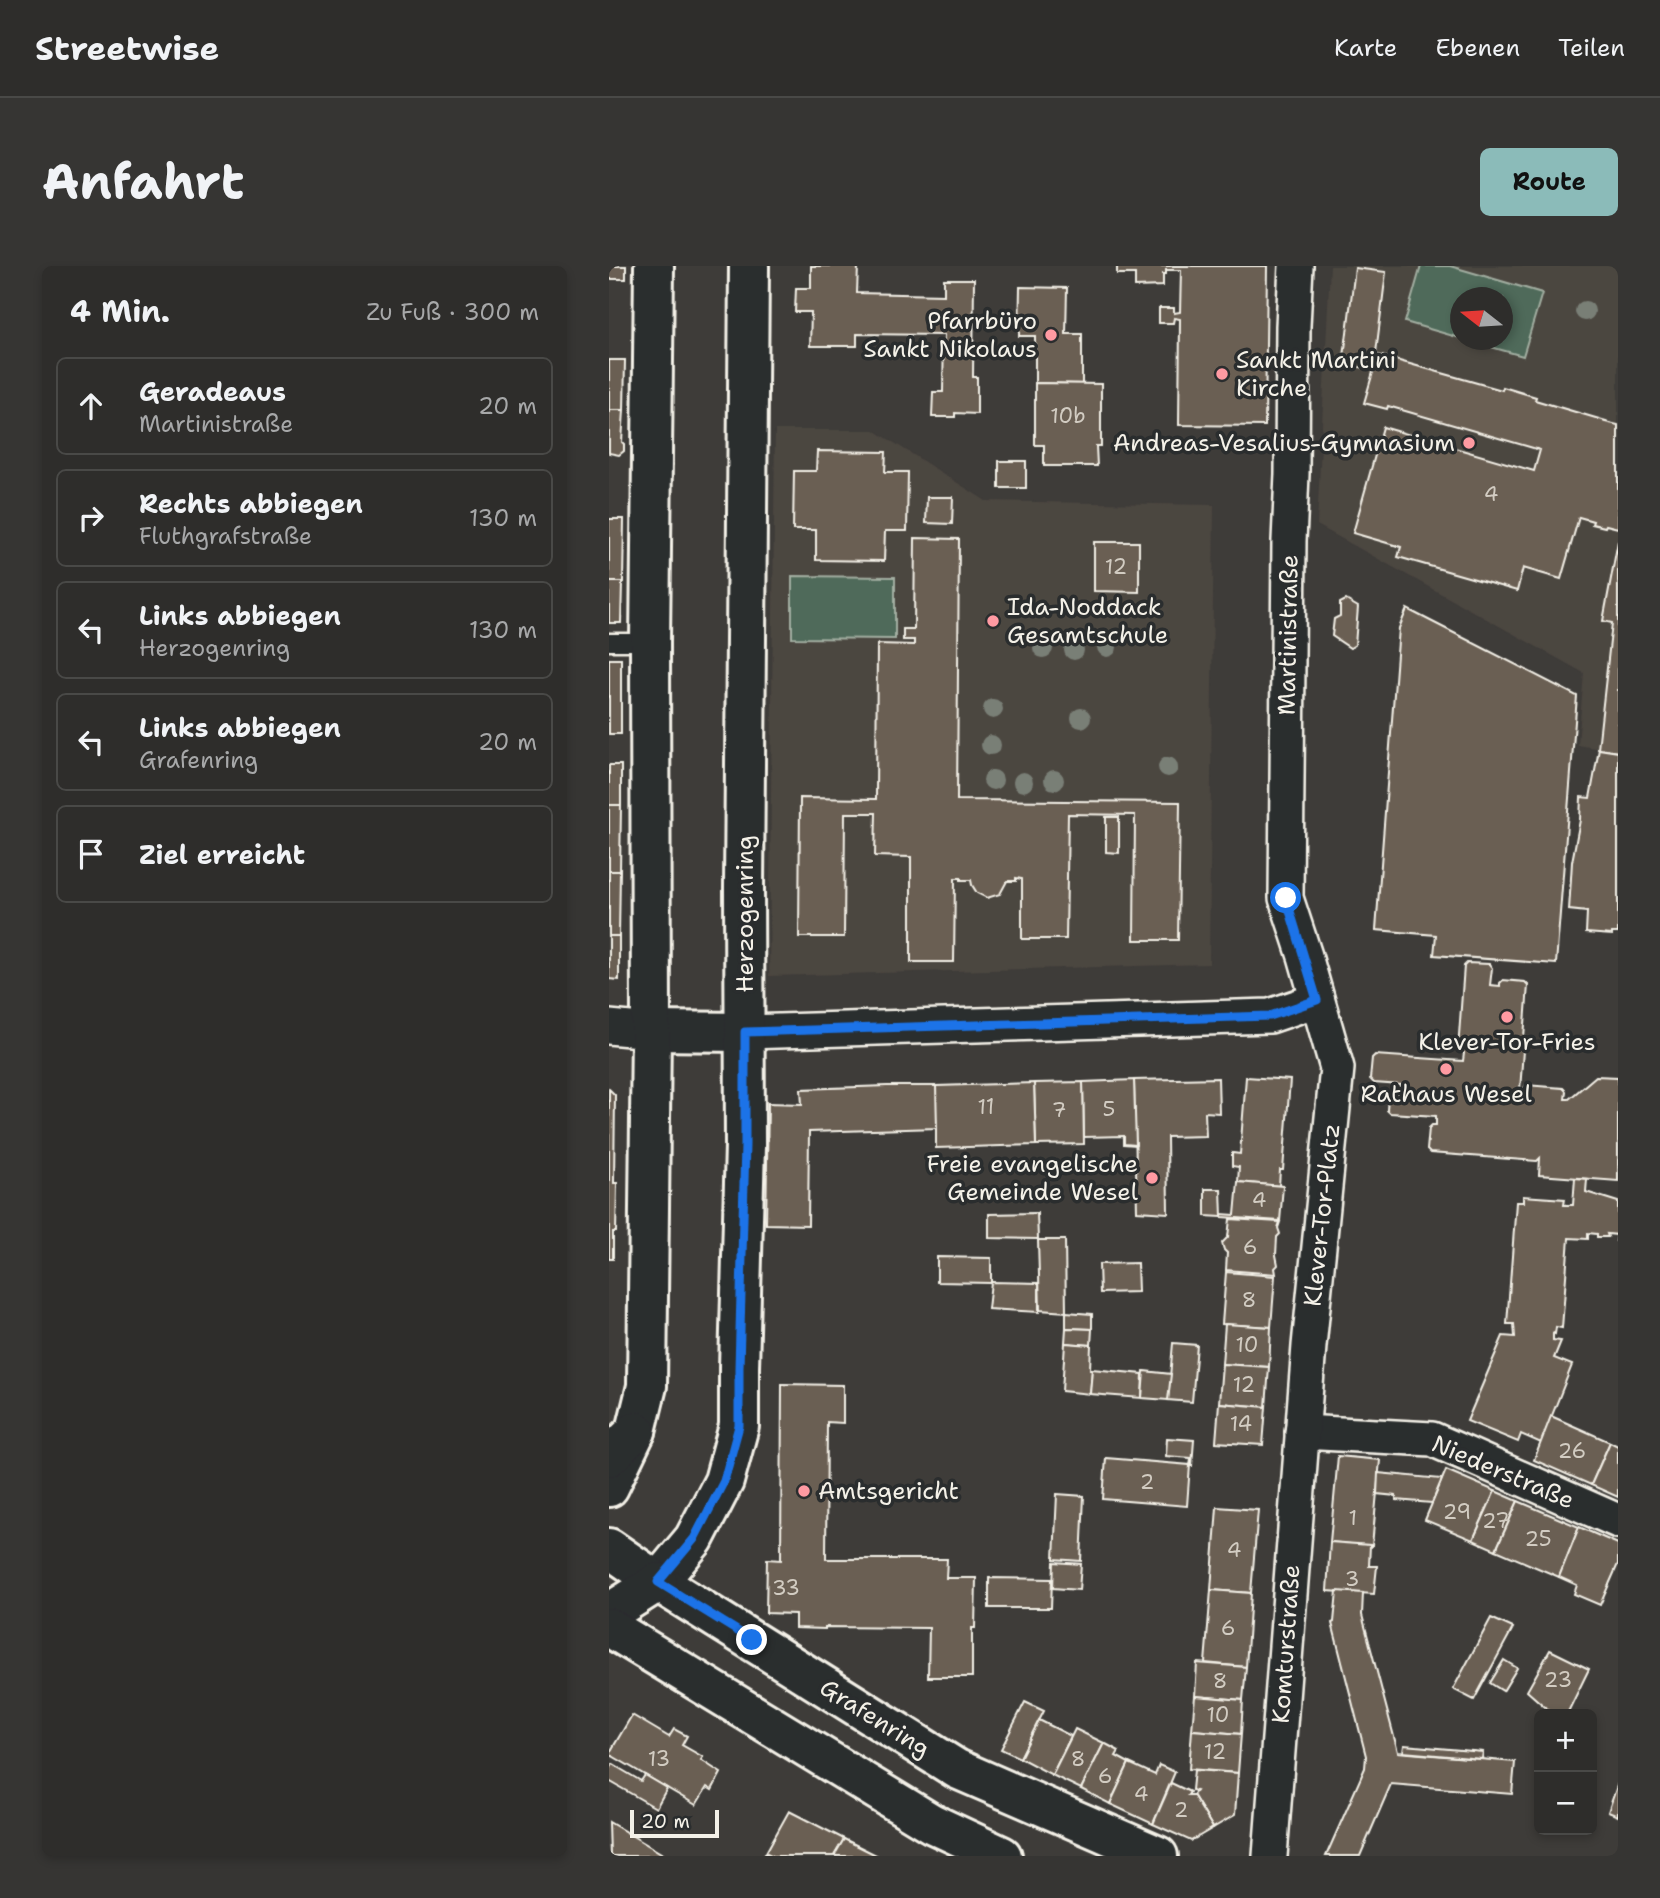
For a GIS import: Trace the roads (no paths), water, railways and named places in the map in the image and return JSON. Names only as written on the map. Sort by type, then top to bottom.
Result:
[{"type":"main road","points":[[609,1487],[622,1444],[647,1386],[654,266]]},
{"type":"main road","name":"Herzogenring","points":[[609,1613],[658,1582],[694,1539],[724,1481],[739,1426],[745,1145],[744,876],[749,266]]},
{"type":"main road","points":[[651,1031],[745,1032]]},
{"type":"main road","name":"Grafenring","points":[[609,1548],[658,1582],[957,1769],[1158,1856]]},
{"type":"main road","points":[[609,1627],[931,1824],[1002,1856]]},
{"type":"street","name":"Martinistraße","points":[[1296,266],[1289,541],[1286,898],[1317,1000]]},
{"type":"street","points":[[745,1032],[1270,1016],[1317,1000]]},
{"type":"street","name":"Klever-Tor-Platz","points":[[1302,1432],[1314,1281],[1337,1068],[1317,1000]]},
{"type":"street","points":[[609,1027],[651,1031]]},
{"type":"street","name":"Niederstraße","points":[[1302,1432],[1432,1439],[1618,1521]]},
{"type":"street","name":"Komturstraße","points":[[1270,1856],[1302,1432]]},
{"type":"lane","points":[[609,642],[650,642]]},
{"type":"place","name":"Pfarrbüro Sankt Nikolaus","points":[[1051,335]]},
{"type":"place","name":"Sankt Martini Kirche","points":[[1222,374]]},
{"type":"place","name":"Andreas-Vesalius-Gymnasium","points":[[1469,443]]},
{"type":"place","name":"Ida-Noddack Gesamtschule","points":[[993,621]]},
{"type":"place","name":"Klever-Tor-Fries","points":[[1507,1017]]},
{"type":"place","name":"Rathaus Wesel","points":[[1446,1069]]},
{"type":"place","name":"Freie evangelische Gemeinde Wesel","points":[[1152,1178]]},
{"type":"place","name":"Amtsgericht","points":[[804,1491]]}]
